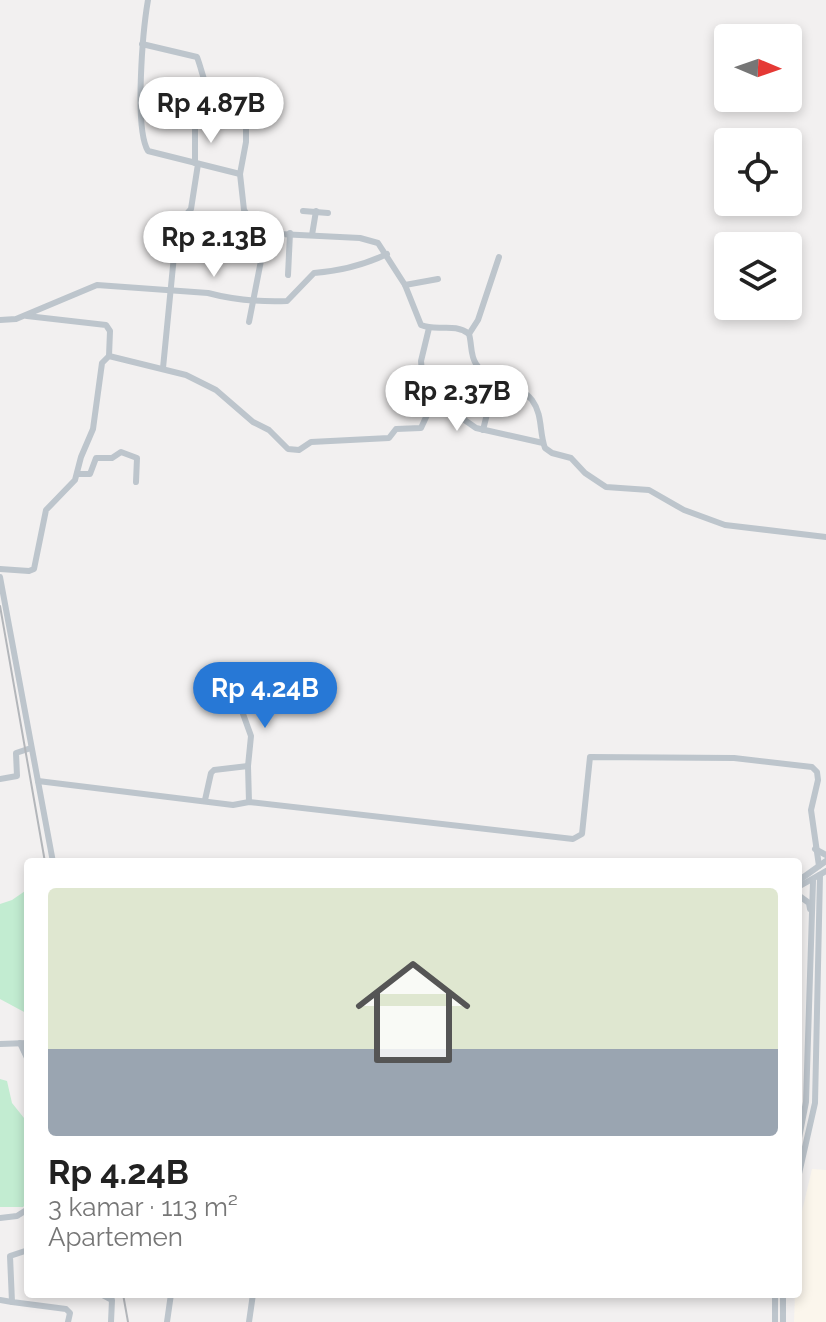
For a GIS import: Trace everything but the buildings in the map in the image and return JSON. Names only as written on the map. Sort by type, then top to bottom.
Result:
[{"type":"street","points":[[148,0],[141,72],[145,147],[151,152],[240,174]]},
{"type":"street","points":[[142,44],[196,56],[214,102],[224,111],[243,112],[246,116],[246,142],[240,174],[244,210],[256,231],[266,235],[290,233],[368,239],[378,243],[405,285],[421,325],[429,328],[455,326],[469,334]]},
{"type":"street","points":[[163,368],[177,225],[191,209],[197,164],[195,125]]},
{"type":"street","points":[[303,211],[328,213]]},
{"type":"street","points":[[312,235],[316,211]]},
{"type":"street","points":[[288,275],[290,233]]},
{"type":"street","points":[[249,322],[266,235]]},
{"type":"street","points":[[0,320],[11,321],[97,285],[208,293],[252,301],[287,301],[314,273],[359,265],[387,254]]},
{"type":"street","points":[[499,257],[478,320],[469,334],[472,355],[477,366],[495,382],[521,391],[534,403],[540,415],[543,443],[548,451],[571,458],[585,473],[606,487],[649,490],[684,510],[725,525],[826,537]]},
{"type":"street","points":[[405,285],[438,279]]},
{"type":"street","points":[[0,569],[34,569],[46,510],[71,485],[95,423],[102,363],[109,356],[110,331],[106,325],[24,316]]},
{"type":"street","points":[[429,328],[421,361],[422,372],[437,389],[446,407],[483,430],[543,443]]},
{"type":"street","points":[[109,356],[186,375],[216,390],[253,422],[269,430],[288,449],[299,450],[311,442],[387,438],[396,429],[421,428],[427,415],[446,407]]},
{"type":"street","points":[[483,430],[495,382]]},
{"type":"street","points":[[77,474],[90,474],[96,458],[112,458],[121,452],[137,458],[136,482]]},
{"type":"street","points":[[0,577],[52,858]]},
{"type":"street","points":[[238,700],[250,732],[249,802]]},
{"type":"street","points":[[0,779],[17,776],[16,753],[31,748]]},
{"type":"street","points":[[38,781],[233,805],[249,802],[578,839],[582,834],[588,759],[592,756],[704,760],[734,758],[815,769],[818,780],[811,810],[820,870],[818,1022],[815,1103],[802,1153]]},
{"type":"street","points":[[205,800],[214,770],[248,766]]},
{"type":"street","points":[[802,882],[820,870],[826,858],[815,849]]},
{"type":"street","points":[[802,1122],[818,1022],[810,878]]},
{"type":"street","points":[[802,898],[809,903],[812,917]]},
{"type":"street","points":[[0,1044],[24,1043]]},
{"type":"street","points":[[0,1218],[24,1212]]},
{"type":"street","points":[[12,1302],[10,1254],[24,1251]]},
{"type":"street","points":[[108,1298],[112,1300],[111,1322]]},
{"type":"street","points":[[167,1322],[170,1298]]},
{"type":"street","points":[[249,1322],[252,1298]]},
{"type":"street","points":[[775,1298],[775,1322]]},
{"type":"street","points":[[783,1298],[783,1322]]},
{"type":"street","points":[[0,1300],[66,1309],[70,1313],[68,1322]]},
{"type":"shaded area","points":[[812,1169],[826,1170],[826,1322],[794,1322],[795,1298],[802,1298],[802,1211]]},
{"type":"green space","points":[[24,892],[24,1012],[0,999],[0,904]]},
{"type":"green space","points":[[0,1079],[7,1081],[12,1103],[24,1118],[24,1206],[0,1207]]},
{"type":"railway","points":[[0,606],[44,858]]},
{"type":"railway","points":[[124,1298],[128,1322]]}]
